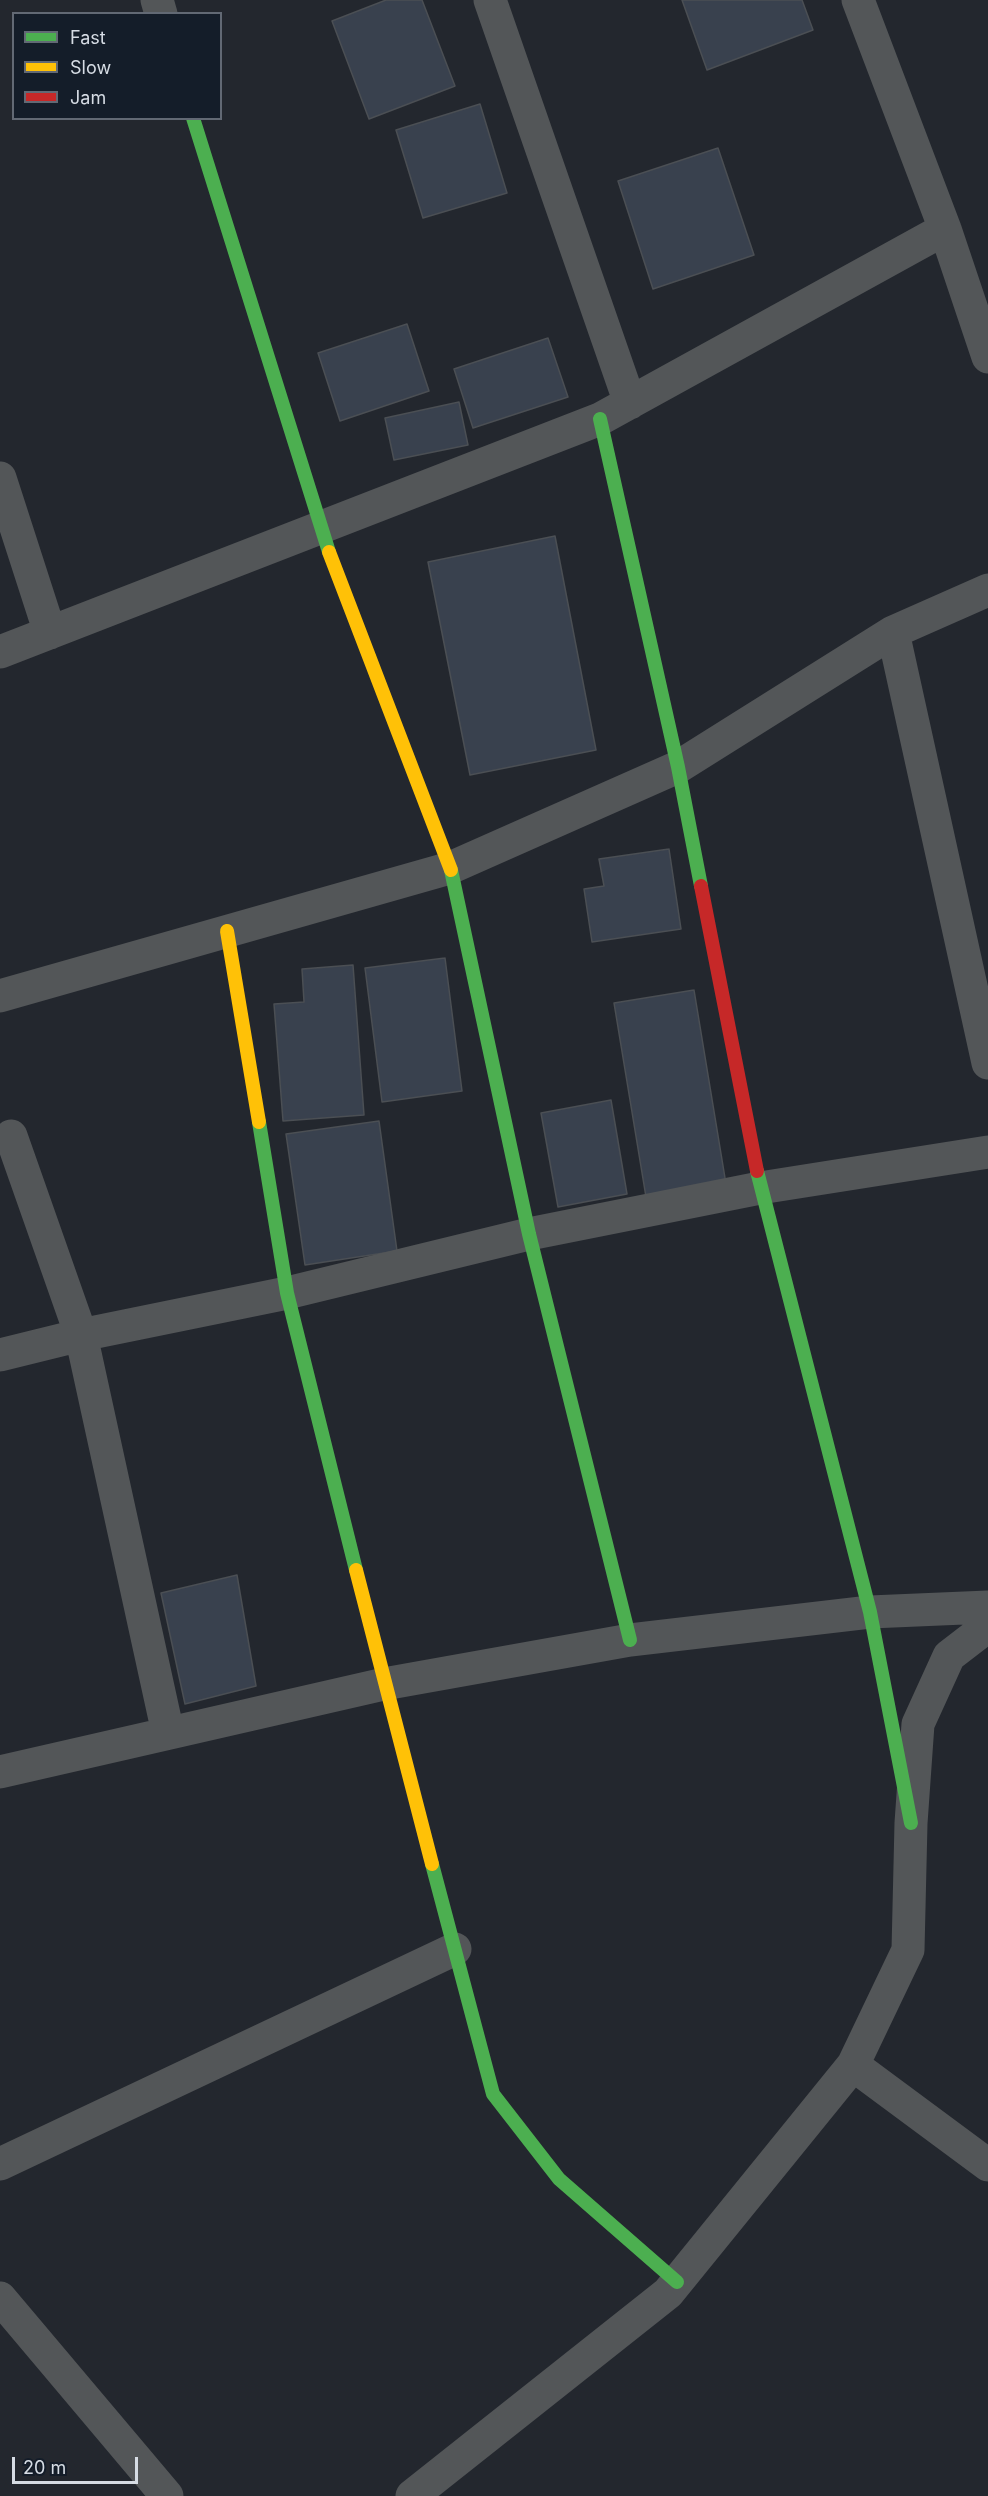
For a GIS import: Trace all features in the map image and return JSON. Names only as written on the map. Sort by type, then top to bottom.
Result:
[{"type":"street","points":[[490,0],[630,404]]},
{"type":"street","points":[[858,0],[945,229],[988,357]]},
{"type":"street","points":[[194,120],[320,528],[450,868],[529,1234],[630,1640]]},
{"type":"street","points":[[0,652],[600,419],[945,229]]},
{"type":"street","points":[[600,419],[678,767],[760,1188],[870,1612],[911,1823]]},
{"type":"street","points":[[0,478],[50,633]]},
{"type":"street","points":[[0,996],[450,868],[678,767],[892,632],[988,590]]},
{"type":"street","points":[[892,632],[988,1064]]},
{"type":"street","points":[[227,931],[287,1293],[384,1684],[493,2094],[559,2179],[676,2282]]},
{"type":"street","points":[[11,1136],[81,1335],[168,1733]]},
{"type":"street","points":[[0,1355],[81,1335],[287,1293],[529,1234],[760,1188],[988,1152]]},
{"type":"street","points":[[0,1772],[384,1684],[630,1640],[870,1612],[988,1606]]},
{"type":"street","points":[[412,2496],[668,2293],[853,2065],[908,1950],[911,1823],[918,1724],[949,1656],[988,1626]]},
{"type":"street","points":[[0,2164],[455,1949]]},
{"type":"street","points":[[853,2065],[988,2165]]},
{"type":"street","points":[[0,2298],[167,2496]]},
{"type":"building","points":[[386,0],[422,0],[455,86],[369,119],[332,21]]},
{"type":"building","points":[[682,0],[802,0],[813,30],[707,70]]},
{"type":"building","points":[[480,104],[507,193],[423,218],[396,130]]},
{"type":"building","points":[[718,148],[754,255],[653,289],[618,181]]},
{"type":"building","points":[[407,324],[429,391],[340,421],[318,353]]},
{"type":"building","points":[[548,338],[568,397],[473,428],[454,369]]},
{"type":"building","points":[[459,402],[468,445],[394,460],[385,418]]},
{"type":"building","points":[[555,536],[596,750],[470,775],[428,562]]},
{"type":"building","points":[[669,849],[681,929],[592,942],[584,889],[604,886],[599,859]]},
{"type":"building","points":[[445,958],[462,1091],[382,1102],[365,968]]},
{"type":"building","points":[[353,965],[364,1115],[283,1121],[274,1004],[304,1002],[302,969]]},
{"type":"building","points":[[694,990],[726,1184],[646,1197],[614,1003]]},
{"type":"building","points":[[611,1100],[627,1194],[558,1207],[541,1113]]},
{"type":"building","points":[[379,1121],[397,1251],[305,1265],[286,1134]]},
{"type":"building","points":[[237,1575],[256,1686],[185,1704],[161,1593]]},
{"type":"traffic: fast","points":[[194,120],[329,552]]},
{"type":"traffic: fast","points":[[600,419],[678,767],[701,886]]},
{"type":"traffic: fast","points":[[451,870],[529,1234],[630,1640]]},
{"type":"traffic: fast","points":[[259,1122],[287,1293],[356,1570]]},
{"type":"traffic: fast","points":[[757,1171],[870,1612],[911,1823]]},
{"type":"traffic: fast","points":[[432,1864],[493,2094],[559,2179],[677,2282]]},
{"type":"traffic: slow","points":[[329,552],[451,870]]},
{"type":"traffic: slow","points":[[227,931],[259,1122]]},
{"type":"traffic: slow","points":[[356,1570],[432,1864]]},
{"type":"traffic: jam","points":[[701,886],[757,1171]]}]
